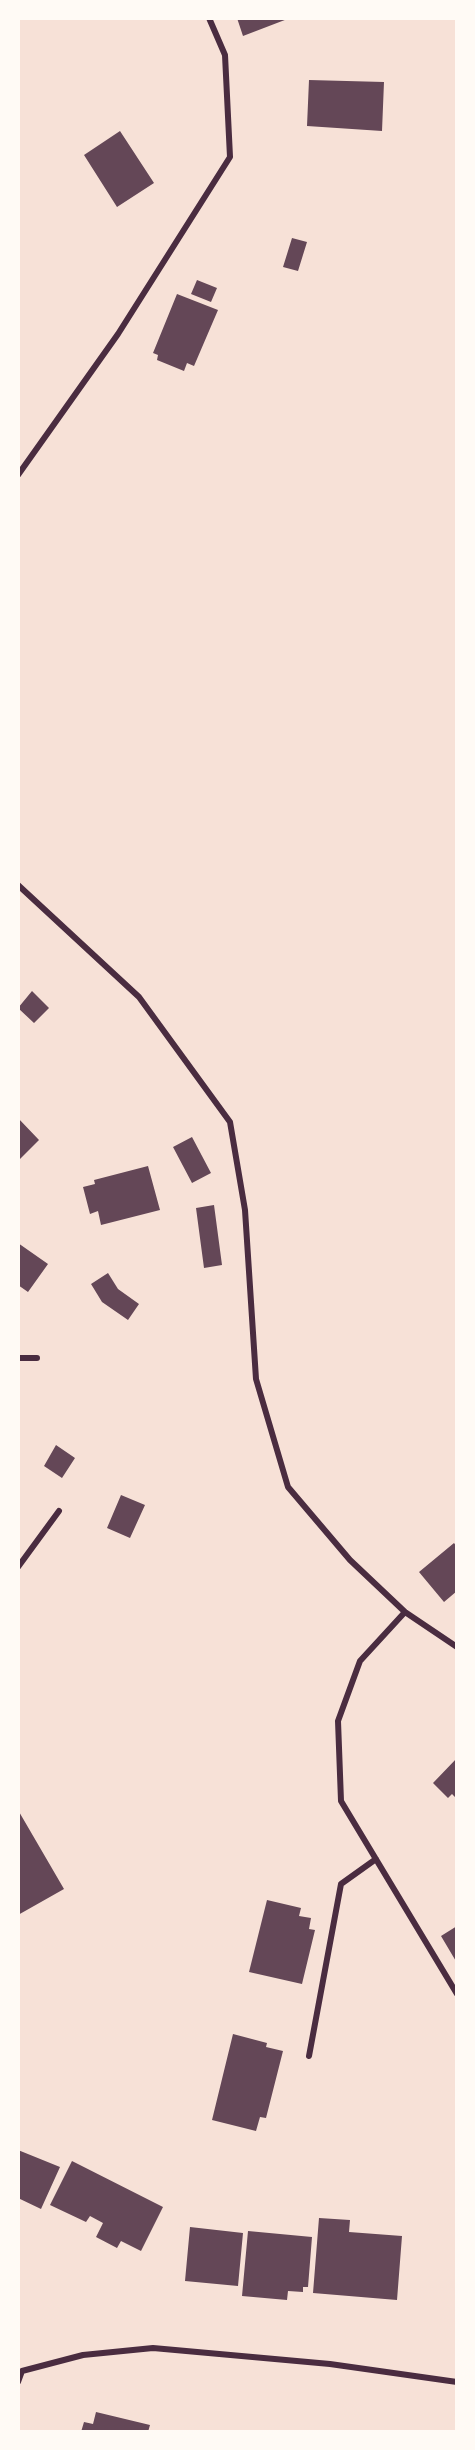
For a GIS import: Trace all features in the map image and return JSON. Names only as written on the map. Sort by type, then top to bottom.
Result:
[{"type":"street","points":[[18,475],[118,334],[230,156],[225,55],[209,18]]},
{"type":"street","points":[[18,885],[139,997],[230,1122],[246,1210],[256,1379],[288,1487],[350,1560],[405,1612],[457,1647]]},
{"type":"street","points":[[18,1358],[37,1358]]},
{"type":"street","points":[[18,1567],[59,1511]]},
{"type":"street","points":[[405,1612],[360,1661],[338,1720],[341,1801],[457,1994]]},
{"type":"street","points":[[309,2056],[341,1884],[376,1859]]},
{"type":"street","points":[[18,2382],[20,2368],[83,2355],[153,2348],[330,2364],[457,2382]]},
{"type":"building","points":[[237,18],[290,18],[243,36]]},
{"type":"building","points":[[309,80],[384,82],[382,131],[307,126]]},
{"type":"building","points":[[120,131],[154,183],[117,207],[84,155]]},
{"type":"building","points":[[292,238],[307,242],[298,271],[283,267]]},
{"type":"building","points":[[197,280],[217,288],[211,302],[191,294]]},
{"type":"building","points":[[177,294],[218,310],[194,366],[187,363],[184,371],[157,360],[158,355],[153,353]]},
{"type":"building","points":[[32,991],[49,1008],[34,1023],[18,1008]]},
{"type":"building","points":[[18,1118],[39,1140],[18,1161]]},
{"type":"building","points":[[192,1137],[211,1173],[192,1183],[173,1147]]},
{"type":"building","points":[[148,1166],[160,1210],[101,1225],[98,1211],[90,1214],[83,1187],[95,1184],[94,1180]]},
{"type":"building","points":[[214,1205],[222,1265],[204,1268],[196,1208]]},
{"type":"building","points":[[18,1243],[48,1264],[28,1292],[18,1285]]},
{"type":"building","points":[[108,1273],[118,1289],[139,1304],[128,1320],[102,1302],[91,1284]]},
{"type":"building","points":[[56,1445],[75,1458],[62,1478],[44,1466]]},
{"type":"building","points":[[121,1495],[145,1505],[130,1538],[107,1528]]},
{"type":"building","points":[[454,1543],[457,1547],[457,1591],[444,1602],[419,1572]]},
{"type":"building","points":[[457,1758],[457,1799],[452,1794],[448,1798],[433,1783]]},
{"type":"building","points":[[18,1810],[64,1889],[18,1915]]},
{"type":"building","points":[[267,1900],[301,1908],[299,1916],[311,1918],[309,1929],[315,1930],[302,1984],[249,1972]]},
{"type":"building","points":[[457,1926],[457,1963],[441,1936]]},
{"type":"building","points":[[233,2034],[267,2043],[266,2047],[283,2051],[266,2118],[260,2117],[256,2131],[212,2120]]},
{"type":"building","points":[[18,2150],[60,2167],[41,2209],[18,2198]]},
{"type":"building","points":[[72,2161],[163,2207],[141,2251],[121,2241],[117,2248],[96,2237],[103,2223],[90,2216],[86,2222],[50,2205]]},
{"type":"building","points":[[319,2218],[350,2220],[349,2232],[402,2236],[397,2300],[313,2293]]},
{"type":"building","points":[[190,2227],[243,2233],[238,2286],[185,2281]]},
{"type":"building","points":[[248,2231],[312,2237],[308,2287],[303,2287],[303,2292],[288,2291],[287,2300],[242,2296]]},
{"type":"building","points":[[96,2412],[150,2425],[148,2432],[81,2432],[84,2422],[93,2424]]}]
